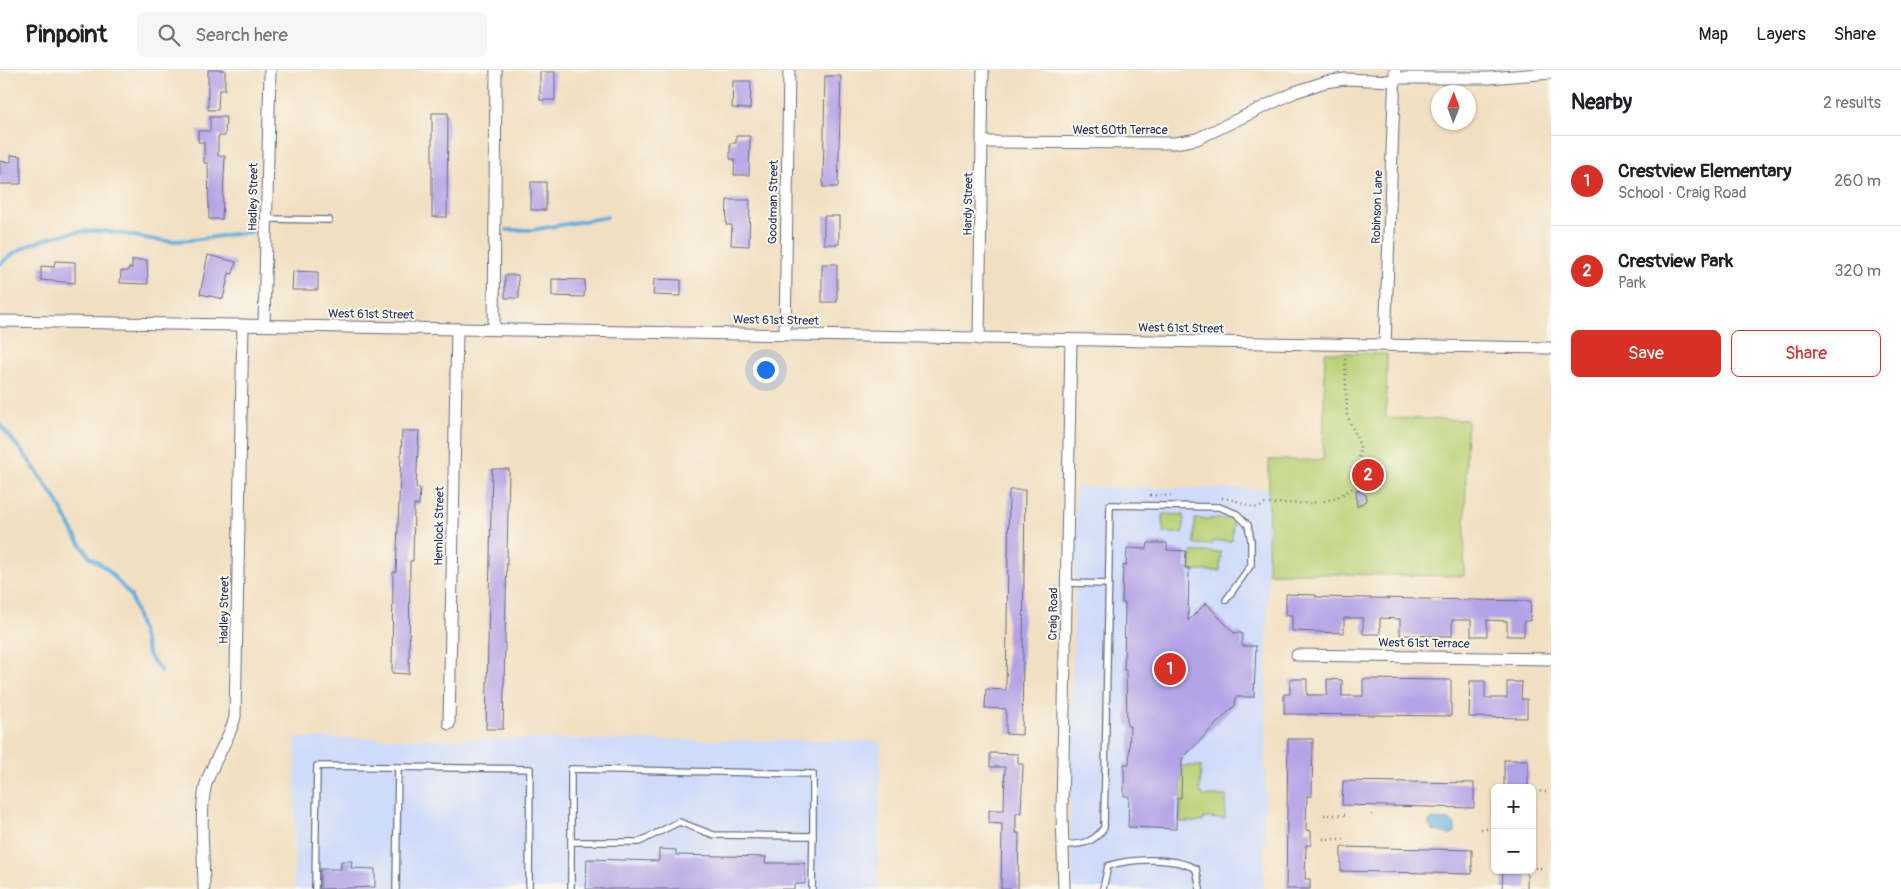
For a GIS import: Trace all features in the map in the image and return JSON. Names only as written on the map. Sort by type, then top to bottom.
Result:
[{"type":"street","name":"Hadley Street","points":[[264,325],[270,70]]},
{"type":"street","points":[[494,328],[496,70]]},
{"type":"street","name":"Goodman Street","points":[[785,334],[789,70]]},
{"type":"street","name":"Hardy Street","points":[[979,339],[983,70]]},
{"type":"street","name":"West 60th Terrace","points":[[983,142],[1175,143],[1197,139],[1295,92],[1325,82],[1395,76],[1489,78],[1551,73]]},
{"type":"street","name":"Robinson Lane","points":[[1385,344],[1395,76]]},
{"type":"street","name":"West 61st Street","points":[[0,321],[457,329],[494,328],[979,339],[1551,348]]},
{"type":"street","name":"Hadley Street","points":[[204,889],[204,795],[213,767],[231,734],[235,717],[243,325]]},
{"type":"street","name":"Hemlock Street","points":[[448,724],[457,329]]},
{"type":"street","name":"Craig Road","points":[[1064,889],[1063,845],[1071,340]]},
{"type":"street","name":"West 61st Terrace","points":[[1297,655],[1551,659]]},
{"type":"lane","points":[[267,219],[329,220]]},
{"type":"lane","points":[[1063,845],[1081,844],[1096,839],[1104,828],[1110,505],[1218,507],[1237,514],[1248,525],[1252,565],[1226,600]]},
{"type":"lane","points":[[1067,583],[1109,584]]},
{"type":"lane","points":[[315,889],[317,766],[530,769],[529,889]]},
{"type":"lane","points":[[396,889],[398,767]]},
{"type":"lane","points":[[571,889],[571,769],[813,774],[812,889]]},
{"type":"lane","points":[[571,842],[639,842],[679,822],[714,835],[813,836]]},
{"type":"lane","points":[[1103,889],[1108,866],[1123,861],[1186,863],[1196,869],[1200,889]]},
{"type":"path","points":[[1215,498],[1233,498],[1245,505],[1260,508],[1264,504],[1328,502],[1345,495],[1358,484],[1360,446],[1346,415],[1345,358]]},
{"type":"path","points":[[1150,495],[1178,496]]},
{"type":"path","points":[[1536,792],[1547,792]]},
{"type":"path","points":[[1324,815],[1347,815]]},
{"type":"path","points":[[1481,829],[1491,829]]},
{"type":"path","points":[[1323,839],[1348,840]]},
{"type":"path","points":[[1536,868],[1545,868]]},
{"type":"shaded area","points":[[1076,487],[1269,489],[1264,889],[1074,889],[1070,828]]},
{"type":"shaded area","points":[[296,738],[881,741],[878,889],[294,889]]},
{"type":"green space","points":[[1325,352],[1387,354],[1386,418],[1467,420],[1464,576],[1268,573],[1269,460],[1323,460]]},
{"type":"green space","points":[[1163,514],[1184,515],[1183,533],[1163,533]]},
{"type":"green space","points":[[1195,519],[1233,519],[1232,541],[1213,541],[1212,545],[1194,544]]},
{"type":"green space","points":[[1191,552],[1221,552],[1220,571],[1191,571]]},
{"type":"green space","points":[[1182,766],[1201,766],[1200,793],[1203,793],[1203,796],[1226,796],[1225,819],[1204,818],[1203,822],[1180,822]]},
{"type":"water","points":[[1432,819],[1450,820],[1455,825],[1455,832],[1450,835],[1432,830],[1428,823]]},
{"type":"building","points":[[208,70],[225,70],[225,90],[219,90],[218,110],[208,110]]},
{"type":"building","points":[[540,72],[555,72],[555,100],[540,100]]},
{"type":"building","points":[[825,76],[841,76],[838,187],[823,187]]},
{"type":"building","points":[[733,81],[751,81],[750,109],[732,108]]},
{"type":"building","points":[[432,113],[448,113],[447,217],[432,217]]},
{"type":"building","points":[[210,117],[226,117],[225,136],[218,136],[218,156],[225,156],[222,219],[209,219],[208,163],[204,163],[204,142],[198,142],[198,131],[210,131]]},
{"type":"building","points":[[736,136],[750,136],[749,175],[734,175],[735,159],[730,159],[730,143],[736,143]]},
{"type":"building","points":[[11,155],[21,156],[21,184],[0,184],[0,161],[11,162]]},
{"type":"building","points":[[531,182],[546,182],[546,210],[531,210]]},
{"type":"building","points":[[727,200],[750,200],[749,246],[731,245],[732,225],[726,225]]},
{"type":"building","points":[[824,216],[839,216],[839,244],[824,244]]},
{"type":"building","points":[[208,255],[236,262],[233,274],[229,273],[223,299],[200,294]]},
{"type":"building","points":[[132,260],[147,260],[148,284],[120,283],[121,271],[128,271],[128,268],[132,268]]},
{"type":"building","points":[[55,261],[75,262],[75,283],[41,280],[41,266],[54,267]]},
{"type":"building","points":[[822,264],[837,264],[837,302],[822,302]]},
{"type":"building","points":[[293,271],[318,272],[318,290],[292,290]]},
{"type":"building","points":[[505,275],[518,275],[519,298],[505,298]]},
{"type":"building","points":[[552,279],[585,280],[584,297],[552,296]]},
{"type":"building","points":[[654,279],[681,280],[681,296],[653,295]]},
{"type":"building","points":[[402,431],[419,431],[416,488],[420,488],[419,505],[414,505],[413,561],[410,561],[409,674],[392,673],[393,572],[396,572]]},
{"type":"building","points":[[492,469],[509,469],[503,729],[486,729]]},
{"type":"building","points":[[1356,489],[1366,495],[1367,500],[1357,507]]},
{"type":"building","points":[[1009,490],[1025,490],[1022,735],[1006,734],[1006,709],[985,708],[986,689],[1006,690]]},
{"type":"building","points":[[1148,543],[1167,543],[1167,550],[1186,551],[1185,568],[1189,568],[1188,621],[1206,603],[1234,633],[1242,633],[1242,646],[1256,646],[1254,697],[1236,697],[1235,705],[1182,759],[1181,798],[1177,798],[1176,829],[1128,827],[1129,796],[1124,796],[1124,764],[1129,764],[1130,726],[1127,726],[1126,670],[1124,670],[1125,603],[1122,603],[1123,565],[1126,566],[1127,548],[1147,549]]},
{"type":"building","points":[[1286,594],[1316,595],[1316,597],[1531,601],[1530,621],[1524,621],[1524,636],[1507,636],[1507,621],[1487,620],[1487,636],[1471,636],[1471,620],[1452,620],[1452,636],[1400,635],[1400,619],[1380,618],[1380,634],[1363,634],[1363,618],[1344,618],[1344,633],[1292,631],[1292,615],[1286,615]]},
{"type":"building","points":[[1290,679],[1307,679],[1307,695],[1327,695],[1327,679],[1342,680],[1342,696],[1363,696],[1363,679],[1451,680],[1451,716],[1284,714],[1284,694],[1290,694]]},
{"type":"building","points":[[1470,681],[1485,681],[1485,698],[1507,698],[1507,682],[1522,682],[1521,699],[1527,699],[1527,718],[1469,717]]},
{"type":"building","points":[[1288,739],[1313,739],[1312,796],[1307,796],[1306,830],[1311,831],[1311,845],[1306,845],[1305,879],[1310,879],[1310,889],[1286,889]]},
{"type":"building","points":[[990,753],[1018,754],[1018,764],[1023,764],[1021,813],[1016,813],[1016,833],[1019,833],[1018,889],[1001,889],[1002,824],[989,823],[989,810],[1004,810],[1005,767],[990,767]]},
{"type":"building","points":[[1504,760],[1528,760],[1528,784],[1504,784]]},
{"type":"building","points":[[1343,781],[1474,783],[1474,808],[1342,805]]},
{"type":"building","points":[[1341,847],[1472,850],[1472,874],[1341,871]]},
{"type":"building","points":[[659,849],[676,850],[676,855],[766,857],[765,863],[805,863],[805,884],[794,884],[794,889],[586,889],[587,859],[659,861]]},
{"type":"building","points":[[341,861],[352,861],[351,868],[375,869],[375,887],[320,889],[320,869],[341,869]]},
{"type":"building","points":[[1503,874],[1527,874],[1527,889],[1502,889]]},
{"type":"waterway","points":[[507,230],[532,230],[607,217]]},
{"type":"waterway","points":[[0,264],[32,244],[71,233],[105,231],[159,240],[178,241],[252,232]]},
{"type":"waterway","points":[[0,425],[25,455],[56,499],[77,539],[90,557],[107,569],[131,596],[149,656],[161,671]]},
{"type":"place","name":"Crestview Park","points":[[1368,475]]},
{"type":"place","name":"Crestview Elementary","points":[[1170,669]]}]
